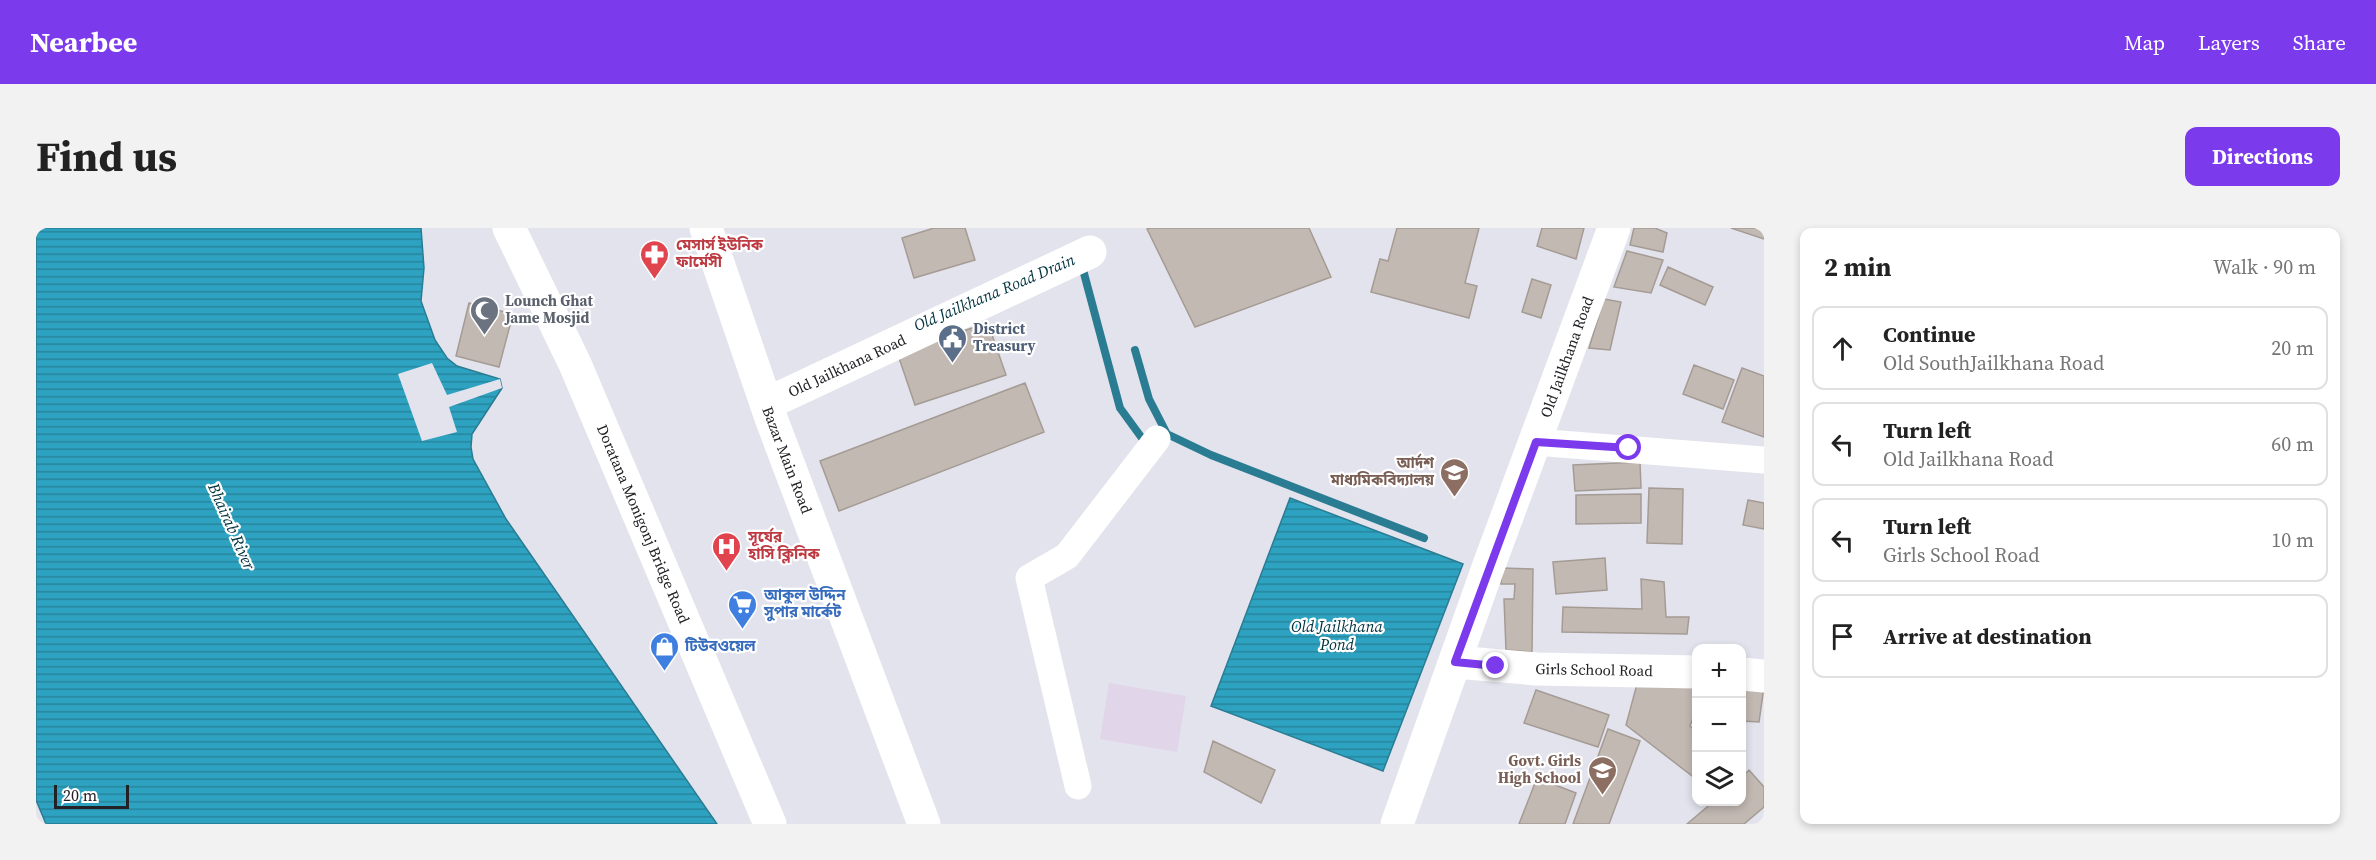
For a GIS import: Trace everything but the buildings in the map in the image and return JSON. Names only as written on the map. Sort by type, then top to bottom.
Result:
[{"type":"main road","name":"Doratana Monigonj Bridge Road","points":[[509,228],[575,364],[770,824]]},
{"type":"main road","name":"Bazar Main Road","points":[[706,228],[766,404],[924,824]]},
{"type":"main road","name":"Old Jailkhana Road","points":[[1397,824],[1614,228]]},
{"type":"main road","name":"Old Jailkhana Road","points":[[766,404],[1090,252]]},
{"type":"main road","name":"Girls School Road","points":[[1455,662],[1537,669],[1692,672]]},
{"type":"main road","points":[[1746,674],[1764,676]]},
{"type":"street","points":[[1078,786],[1029,578],[1067,556],[1157,439]]},
{"type":"street","points":[[1536,442],[1764,460]]},
{"type":"shaded area","points":[[1109,683],[1186,696],[1177,752],[1100,739]]},
{"type":"water","name":"Bhairab River","points":[[36,228],[421,228],[424,268],[421,301],[435,340],[447,358],[457,366],[500,379],[502,388],[472,434],[473,459],[506,519],[717,824],[46,824],[36,800]]},
{"type":"water","name":"Old Jailkhana Pond","points":[[1290,498],[1463,564],[1383,771],[1211,706]]},
{"type":"pier","points":[[432,363],[447,395],[500,379],[502,388],[449,407],[457,432],[422,441],[398,374]]},
{"type":"waterway","name":"Old Jailkhana Road Drain","points":[[1082,266],[1120,408],[1147,445]]},
{"type":"waterway","name":"Old Jailkhana Road Drain","points":[[1135,350],[1149,399],[1167,434],[1211,455],[1424,538]]},
{"type":"place","name":"মেসার্স ইউনিক ফার্মেসী","points":[[655,280]]},
{"type":"place","name":"Lounch Ghat Jame Mosjid","points":[[484,336]]},
{"type":"place","name":"District Treasury","points":[[952,364]]},
{"type":"place","name":"আর্দশ মাধ্যমিকবিদ্যালয়","points":[[1455,498]]},
{"type":"place","name":"সূর্যের হাসি ক্লিনিক","points":[[727,572]]},
{"type":"place","name":"আকুল উদ্দিন সুপার মার্কেট","points":[[743,630]]},
{"type":"place","name":"টিউবওয়েল","points":[[664,672]]},
{"type":"place","name":"Govt. Girls High School","points":[[1602,796]]},
{"type":"route","points":[[1496,666],[1455,662],[1536,442],[1629,448]]}]
